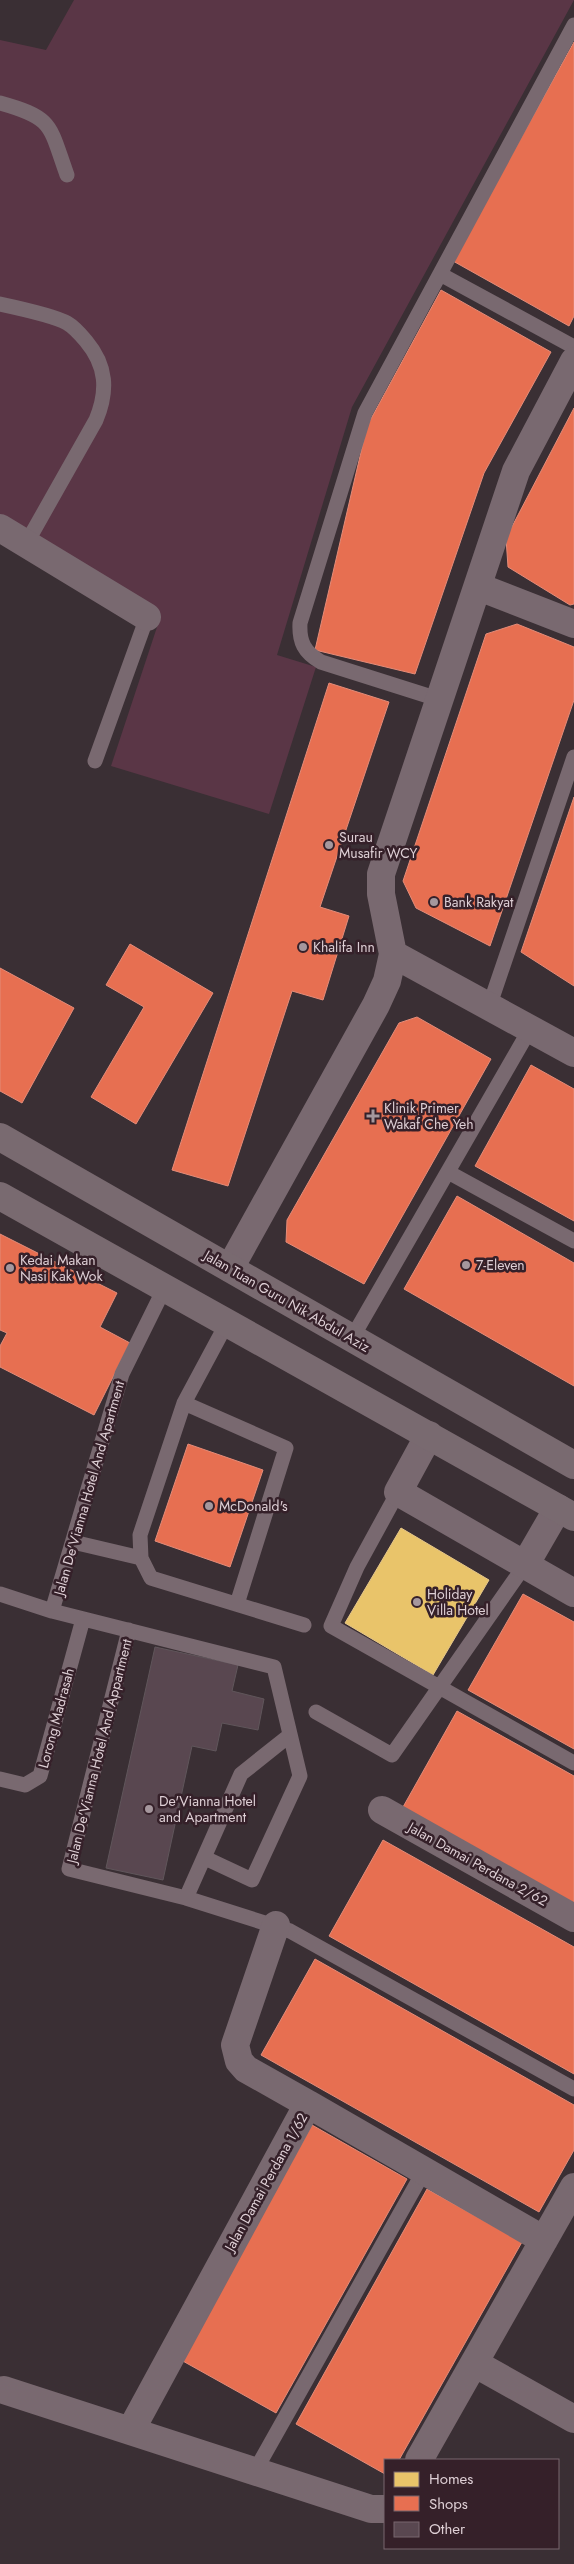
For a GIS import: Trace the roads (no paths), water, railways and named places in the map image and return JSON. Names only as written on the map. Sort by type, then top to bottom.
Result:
[{"type":"main road","name":"Jalan Tuan Guru Nik Abdul Aziz","points":[[0,1137],[574,1465]]},
{"type":"main road","points":[[0,1196],[566,1512]]},
{"type":"street","points":[[230,1268],[376,1005],[387,981],[394,954],[381,894],[381,874],[479,587],[516,471],[574,361]]},
{"type":"street","points":[[0,528],[147,617]]},
{"type":"street","points":[[479,587],[574,624]]},
{"type":"street","points":[[394,954],[574,1053]]},
{"type":"street","points":[[429,1435],[398,1492],[574,1593]]},
{"type":"street","points":[[525,1565],[566,1512]]},
{"type":"street","name":"Jalan Damai Perdana 2/62","points":[[382,1810],[574,1918]]},
{"type":"street","name":"Jalan Damai Perdana 1/62","points":[[131,2430],[308,2104],[246,2069],[239,2061],[235,2045],[276,1925]]},
{"type":"street","points":[[308,2104],[544,2240]]},
{"type":"street","points":[[420,2459],[574,2187]]},
{"type":"street","points":[[474,2362],[574,2419]]},
{"type":"street","points":[[4,2390],[371,2509],[384,2508]]},
{"type":"lane","points":[[441,700],[321,662],[310,656],[302,646],[299,635],[300,623],[365,413],[574,25]]},
{"type":"lane","points":[[0,103],[35,114],[43,119],[53,135],[66,175]]},
{"type":"lane","points":[[440,274],[574,347]]},
{"type":"lane","points":[[0,304],[67,323],[94,351],[102,367],[105,385],[103,403],[96,420],[26,544]]},
{"type":"lane","points":[[95,761],[147,617]]},
{"type":"lane","points":[[489,1007],[574,757]]},
{"type":"lane","points":[[352,1338],[530,1029]]},
{"type":"lane","points":[[448,1172],[574,1242]]},
{"type":"lane","name":"Jalan De'Vianna Hotel And Apartment","points":[[165,1287],[122,1374],[52,1611],[274,1667],[300,1776],[252,1880],[205,1858]]},
{"type":"lane","points":[[228,1322],[184,1403],[140,1535],[140,1558],[151,1578],[304,1625]]},
{"type":"lane","points":[[184,1403],[286,1448],[237,1604]]},
{"type":"lane","points":[[398,1492],[356,1567],[331,1626],[574,1763]]},
{"type":"lane","points":[[73,1542],[140,1558]]},
{"type":"lane","points":[[316,1712],[392,1755],[525,1565]]},
{"type":"lane","points":[[0,1594],[52,1611]]},
{"type":"lane","name":"Lorong Madrasah","points":[[0,1779],[25,1785],[40,1776],[83,1619]]},
{"type":"lane","name":"Jalan De'Vianna Hotel And Appartment","points":[[129,1630],[69,1869],[186,1898],[290,1931],[574,2088]]},
{"type":"lane","points":[[186,1898],[241,1774],[290,1735]]},
{"type":"lane","points":[[255,2471],[424,2171]]},
{"type":"place","name":"Surau Musafir WCY","points":[[329,845]]},
{"type":"place","name":"Bank Rakyat","points":[[434,902]]},
{"type":"place","name":"Khalifa Inn","points":[[303,947]]},
{"type":"place","name":"Klinik Primer Wakaf Che Yeh","points":[[373,1116]]},
{"type":"place","name":"7-Eleven","points":[[466,1265]]},
{"type":"place","name":"Kedai Makan Nasi Kak Wok","points":[[10,1268]]},
{"type":"place","name":"McDonald's","points":[[209,1506]]},
{"type":"place","name":"Holiday Villa Hotel","points":[[417,1602]]},
{"type":"place","name":"De'Vianna Hotel and Apartment","points":[[149,1809]]}]
